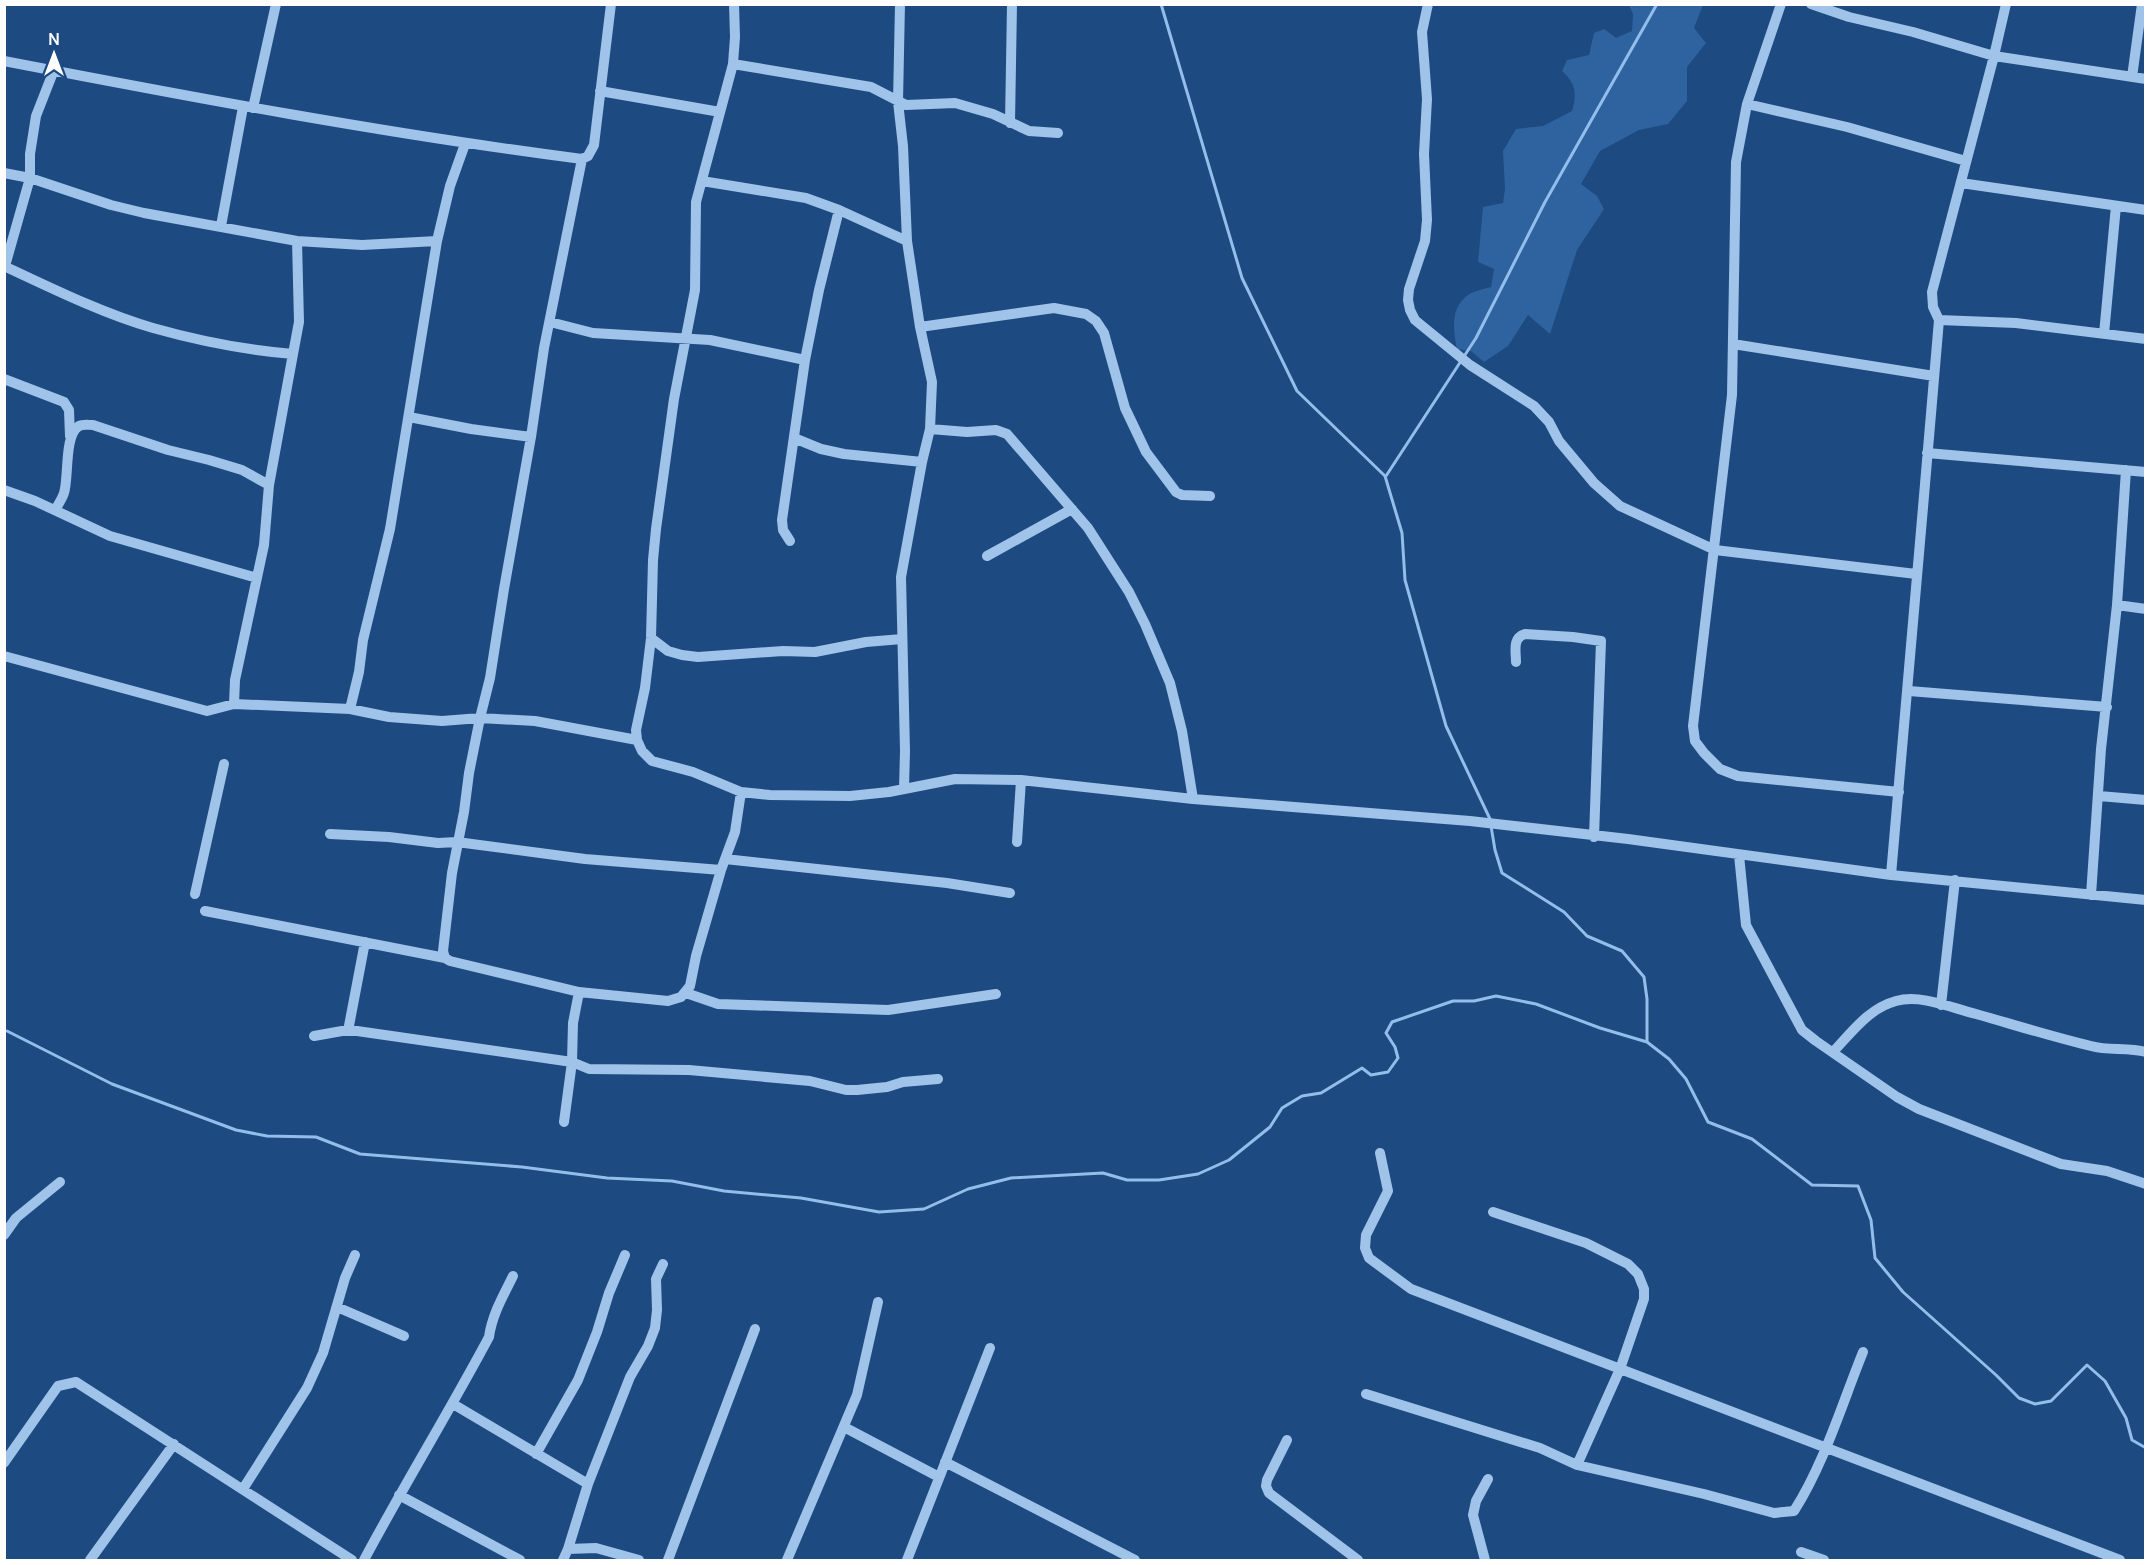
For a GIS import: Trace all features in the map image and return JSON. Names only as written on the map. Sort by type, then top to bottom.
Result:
[{"type":"street","points":[[221,226],[248,107],[276,4]]},
{"type":"street","points":[[4,61],[248,107],[465,144],[582,159],[588,156],[594,145],[610,4]]},
{"type":"street","points":[[734,4],[733,64],[696,202],[695,290],[674,399],[656,529],[651,638],[645,688],[636,730],[637,740],[642,750],[652,761],[693,772],[741,792],[770,795],[850,796],[904,789],[955,778],[1021,780],[1193,798],[1470,821],[1892,875],[2145,900]]},
{"type":"street","points":[[900,4],[898,102],[903,146],[908,241],[920,327],[932,382],[930,429],[901,577],[904,789]]},
{"type":"street","points":[[1010,123],[1012,4]]},
{"type":"street","points":[[1428,4],[1422,32],[1427,99],[1424,154],[1427,220],[1425,241],[1408,300],[1415,320],[1470,365],[1534,406],[1549,422],[1559,441],[1594,483],[1620,506],[1715,550],[1916,574]]},
{"type":"street","points":[[1781,4],[1747,104],[1736,171],[1732,395],[1693,726],[1695,741],[1720,769],[1738,776],[1899,792]]},
{"type":"street","points":[[1811,4],[1849,17],[1913,32],[1994,56],[2145,79]]},
{"type":"street","points":[[1892,875],[1938,320],[1933,307],[1932,292],[2006,4]]},
{"type":"street","points":[[2132,76],[2142,4]]},
{"type":"street","points":[[733,64],[871,87],[898,102],[913,105],[955,103],[993,114],[1029,131],[1058,133]]},
{"type":"street","points":[[54,70],[36,116],[30,154],[30,178],[5,266],[69,296],[151,328],[227,346],[293,354]]},
{"type":"street","points":[[600,92],[720,112]]},
{"type":"street","points":[[1747,104],[1847,127],[1966,161]]},
{"type":"street","points":[[350,709],[359,672],[363,640],[390,529],[436,241],[450,186],[465,144]]},
{"type":"street","points":[[445,958],[444,940],[457,842],[480,718],[490,678],[544,348],[582,159]]},
{"type":"street","points":[[4,173],[30,178],[111,205],[297,241],[362,245],[436,241]]},
{"type":"street","points":[[702,181],[806,198],[840,210],[908,241]]},
{"type":"street","points":[[1961,183],[2145,210]]},
{"type":"street","points":[[2104,334],[2116,206]]},
{"type":"street","points":[[790,541],[783,530],[782,520],[805,360],[819,290],[840,210]]},
{"type":"street","points":[[234,704],[235,680],[264,545],[269,485],[299,322],[297,241]]},
{"type":"street","points":[[920,327],[1054,308],[1086,314],[1096,321],[1104,333],[1125,408],[1146,452],[1176,492],[1182,495],[1210,496]]},
{"type":"street","points":[[1938,320],[2016,323],[2145,339]]},
{"type":"street","points":[[550,322],[593,333],[710,340],[805,360]]},
{"type":"street","points":[[1733,344],[1934,376]]},
{"type":"street","points":[[4,379],[64,402],[69,410],[70,440],[64,492],[55,510]]},
{"type":"street","points":[[409,417],[471,429],[531,437]]},
{"type":"street","points":[[70,440],[73,431],[78,426],[93,425],[168,450],[242,470],[269,485]]},
{"type":"street","points":[[930,429],[967,432],[996,430],[1007,434],[1089,528],[1129,592],[1170,684],[1182,732],[1193,798]]},
{"type":"street","points":[[794,438],[821,449],[844,454],[922,462]]},
{"type":"street","points":[[1927,453],[2145,472]]},
{"type":"street","points":[[2091,895],[2098,796],[2117,605],[2126,470]]},
{"type":"street","points":[[4,490],[35,501],[110,536],[257,578]]},
{"type":"street","points":[[987,556],[1072,509]]},
{"type":"street","points":[[2117,605],[2145,609]]},
{"type":"street","points":[[1516,662],[1516,641],[1519,636],[1525,634],[1601,641],[1594,837]]},
{"type":"street","points":[[651,638],[668,651],[698,657],[815,652],[866,642],[902,639]]},
{"type":"street","points":[[4,656],[207,711],[234,704],[350,709],[389,717],[441,721],[480,718],[535,721],[637,740]]},
{"type":"street","points":[[1909,691],[2107,706]]},
{"type":"street","points":[[195,894],[224,764]]},
{"type":"street","points":[[1017,842],[1021,780]]},
{"type":"street","points":[[205,911],[445,958],[579,992],[675,1000],[686,993],[690,986],[721,870],[735,832],[741,792]]},
{"type":"street","points":[[2098,796],[2145,800]]},
{"type":"street","points":[[330,834],[389,837],[438,843],[457,842],[589,859],[721,870]]},
{"type":"street","points":[[1739,855],[1746,925],[1802,1030],[1897,1097],[1918,1109],[2061,1164],[2107,1172],[2145,1184]]},
{"type":"street","points":[[725,859],[947,882],[1010,893]]},
{"type":"street","points":[[1941,1005],[1955,880]]},
{"type":"street","points":[[348,1031],[365,942]]},
{"type":"street","points":[[564,1122],[572,1062],[573,1023],[579,992]]},
{"type":"street","points":[[686,993],[718,1004],[888,1010],[996,994]]},
{"type":"street","points":[[1833,1052],[1861,1022],[1887,1004],[1909,999],[1941,1005],[2094,1047],[2133,1048],[2145,1052]]},
{"type":"street","points":[[314,1036],[348,1031],[572,1062],[589,1069],[689,1070],[810,1081],[846,1090],[888,1087],[903,1082],[938,1079]]},
{"type":"street","points":[[1380,1153],[1388,1191],[1366,1235],[1365,1248],[1369,1258],[1411,1289],[2120,1560]]},
{"type":"street","points":[[4,1235],[16,1218],[60,1182]]},
{"type":"street","points":[[1494,1212],[1586,1243],[1628,1264],[1638,1274],[1644,1289],[1644,1299],[1620,1369],[1577,1465]]},
{"type":"street","points":[[243,1489],[307,1388],[323,1353],[345,1278],[356,1255]]},
{"type":"street","points":[[536,1454],[578,1380],[625,1255]]},
{"type":"street","points":[[563,1560],[588,1484],[630,1377],[648,1346],[655,1328],[656,1279],[663,1264]]},
{"type":"street","points":[[364,1560],[489,1337],[497,1309],[513,1276]]},
{"type":"street","points":[[787,1560],[857,1395],[878,1302]]},
{"type":"street","points":[[337,1306],[404,1336]]},
{"type":"street","points":[[668,1560],[756,1329]]},
{"type":"street","points":[[907,1560],[990,1348]]},
{"type":"street","points":[[1366,1394],[1540,1448],[1577,1465],[1704,1494],[1774,1513],[1794,1511],[1803,1497],[1863,1352]]},
{"type":"street","points":[[4,1463],[58,1386],[76,1382],[352,1560]]},
{"type":"street","points":[[453,1404],[588,1484]]},
{"type":"street","points":[[844,1427],[939,1477]]},
{"type":"street","points":[[1287,1440],[1267,1480],[1266,1486],[1269,1493],[1358,1560]]},
{"type":"street","points":[[90,1560],[174,1444]]},
{"type":"street","points":[[945,1462],[1135,1560]]},
{"type":"street","points":[[1485,1560],[1473,1515],[1476,1502],[1488,1479]]},
{"type":"street","points":[[399,1495],[520,1560]]},
{"type":"street","points":[[568,1549],[596,1548],[639,1560]]},
{"type":"street","points":[[1801,1552],[1824,1560]]},
{"type":"shaded area","points":[[1629,5],[1703,5],[1694,28],[1706,43],[1687,67],[1687,101],[1668,124],[1639,130],[1600,151],[1581,184],[1597,196],[1604,209],[1577,250],[1550,334],[1528,315],[1508,346],[1484,362],[1471,351],[1457,349],[1454,320],[1462,300],[1476,291],[1491,287],[1494,269],[1478,262],[1483,207],[1503,203],[1505,189],[1503,151],[1516,129],[1543,126],[1572,111],[1575,99],[1573,85],[1562,71],[1567,60],[1589,55],[1594,33],[1604,29],[1616,38],[1632,31],[1633,14]]},
{"type":"waterway","points":[[1161,4],[1242,278],[1297,391],[1385,476],[1402,533],[1405,580],[1446,726],[1490,819]]},
{"type":"waterway","points":[[1386,476],[1476,338],[1545,202],[1657,4]]},
{"type":"waterway","points":[[1491,826],[1502,873],[1564,912],[1587,936],[1622,951],[1644,977],[1647,999],[1647,1042],[1669,1059],[1686,1079],[1708,1122],[1752,1139],[1812,1185],[1858,1186],[1871,1220],[1875,1258],[1903,1292],[2019,1398],[2035,1404],[2051,1401],[2087,1365],[2105,1381],[2126,1418],[2132,1440],[2146,1448]]},
{"type":"waterway","points":[[7,1031],[112,1084],[236,1130],[267,1136],[316,1137],[360,1154],[522,1167],[607,1178],[672,1181],[724,1191],[801,1198],[879,1212],[924,1209],[968,1189],[1011,1178],[1103,1173],[1127,1180],[1159,1180],[1198,1174],[1229,1160],[1270,1127],[1282,1108],[1302,1096],[1321,1093],[1362,1068],[1371,1075],[1388,1072],[1398,1058],[1395,1047],[1386,1033],[1392,1022],[1453,1001],[1474,1001],[1496,996],[1536,1004],[1600,1028],[1647,1042]]}]
